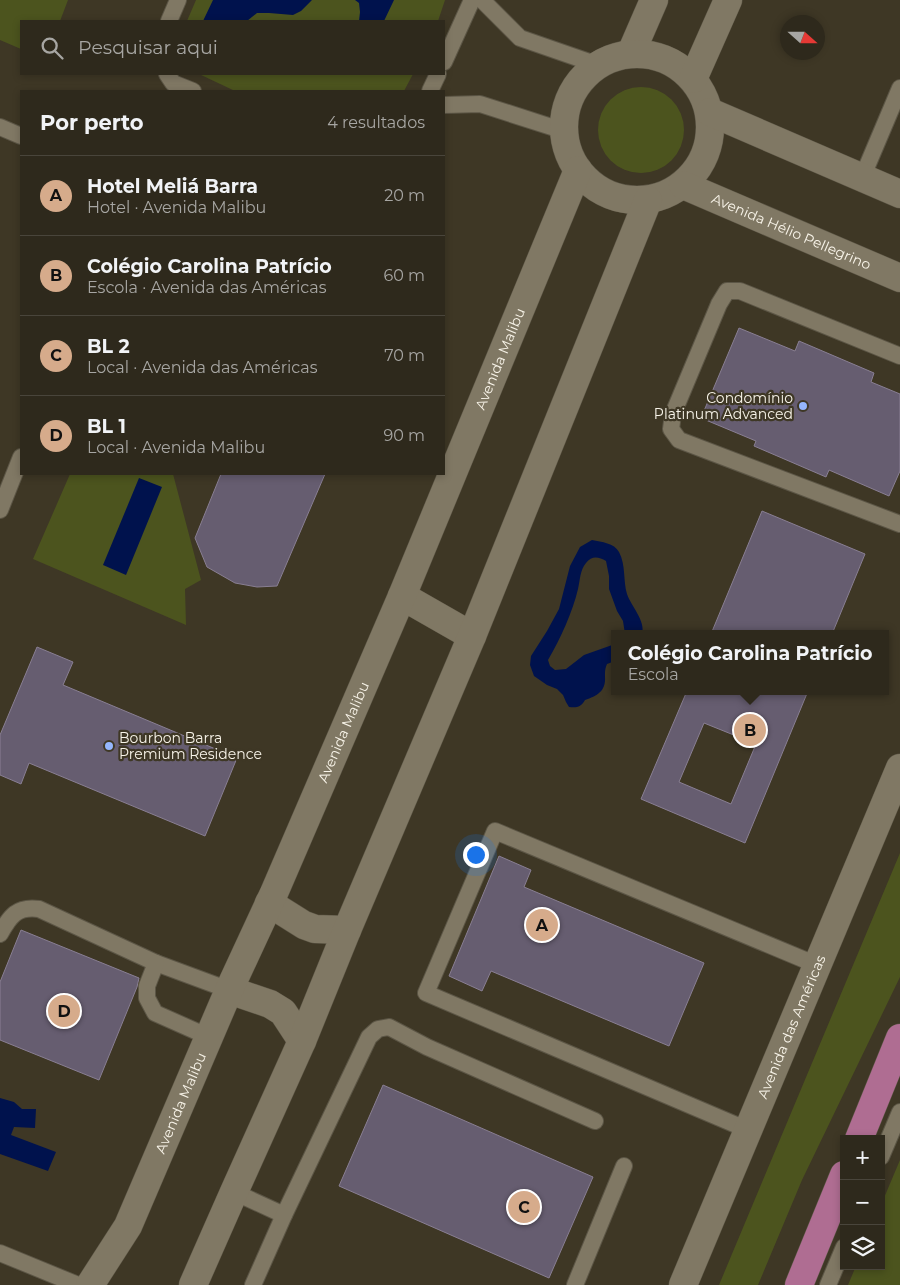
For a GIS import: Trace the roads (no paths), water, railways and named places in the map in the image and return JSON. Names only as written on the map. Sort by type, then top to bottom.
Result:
[{"type":"highway","points":[[861,1135],[900,1038]]},
{"type":"highway","points":[[799,1285],[842,1180]]},
{"type":"street","points":[[631,54],[654,0]]},
{"type":"street","points":[[693,79],[728,0]]},
{"type":"street","points":[[631,54],[649,54],[681,67],[704,94],[710,112],[710,134],[705,155],[694,174],[683,185],[668,194],[648,200],[632,201],[616,198],[602,192],[588,182],[571,159],[564,131],[569,100],[576,87],[586,75],[598,65],[614,58],[631,54]]},
{"type":"street","points":[[710,112],[900,194]]},
{"type":"street","name":"Avenida Malibu","points":[[90,1285],[128,1226],[229,990],[269,903],[402,596],[578,170]]},
{"type":"street","name":"Avenida Hélio Pellegrino","points":[[683,185],[900,278]]},
{"type":"street","points":[[194,1285],[302,1042],[347,930],[472,636],[648,200]]},
{"type":"street","points":[[402,596],[472,636]]},
{"type":"street","name":"Avenida das Américas","points":[[682,1285],[900,768]]},
{"type":"street","points":[[269,903],[304,925],[315,928],[347,930]]},
{"type":"street","points":[[229,990],[270,1004],[283,1012],[302,1042]]},
{"type":"lane","points":[[169,20],[178,0]]},
{"type":"lane","points":[[445,60],[472,0]]},
{"type":"lane","points":[[482,0],[520,38],[598,65]]},
{"type":"lane","points":[[168,75],[173,83],[190,90]]},
{"type":"lane","points":[[430,90],[438,75]]},
{"type":"lane","points":[[862,178],[896,112],[900,88]]},
{"type":"lane","points":[[445,105],[480,104],[564,131]]},
{"type":"lane","points":[[0,127],[20,136]]},
{"type":"lane","points":[[900,356],[740,291],[727,291],[719,304],[673,414],[670,430],[678,440],[900,524]]},
{"type":"lane","points":[[0,510],[20,460]]},
{"type":"lane","points":[[748,1130],[426,993],[495,831],[817,965]]},
{"type":"lane","points":[[0,934],[16,911],[30,908],[39,909],[156,963],[229,990]]},
{"type":"lane","points":[[156,963],[147,986],[147,998],[155,1013],[209,1036]]},
{"type":"lane","points":[[253,1285],[284,1215],[369,1037],[378,1029],[389,1027],[427,1047],[595,1121]]},
{"type":"lane","points":[[885,1148],[900,1112]]},
{"type":"lane","points":[[575,1285],[624,1166]]},
{"type":"lane","points":[[234,1192],[284,1215]]},
{"type":"lane","points":[[0,1253],[78,1285]]},
{"type":"lane","points":[[828,1285],[840,1256]]},
{"type":"place","name":"Condomínio Platinum Advanced","points":[[803,406]]},
{"type":"place","name":"Colégio Carolina Patrício","points":[[750,730]]},
{"type":"place","name":"Bourbon Barra Premium Residence","points":[[109,746]]},
{"type":"place","name":"Hotel Meliá Barra","points":[[542,925]]},
{"type":"place","name":"BL 1","points":[[64,1011]]},
{"type":"place","name":"BL 2","points":[[524,1207]]}]
